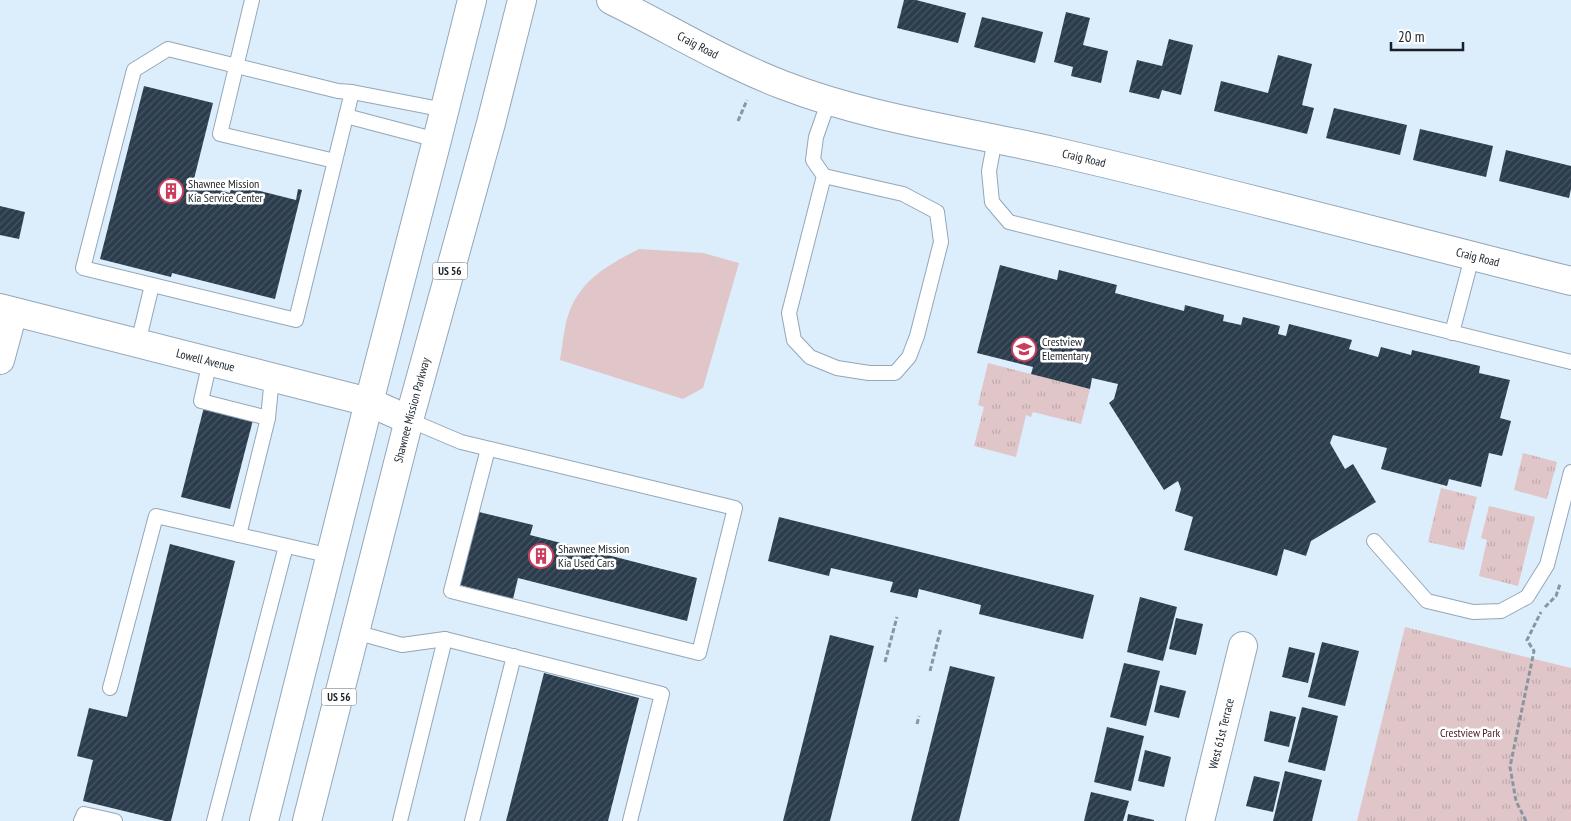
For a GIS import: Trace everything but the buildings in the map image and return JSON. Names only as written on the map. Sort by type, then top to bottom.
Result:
[{"type":"main road","points":[[264,821],[472,0]]},
{"type":"main road","name":"Shawnee Mission Parkway","points":[[307,821],[408,420],[491,123],[522,0]]},
{"type":"main road","name":"Craig Road","points":[[611,0],[691,42],[783,85],[829,100],[914,122],[1056,152],[1571,282]]},
{"type":"main road","points":[[0,360],[7,310]]},
{"type":"main road","name":"Lowell Avenue","points":[[7,310],[369,402],[408,420]]},
{"type":"main road","name":"West 61st Terrace","points":[[1200,821],[1243,646]]},
{"type":"lane","points":[[252,0],[220,134],[335,161]]},
{"type":"lane","points":[[352,92],[296,320],[83,268],[134,70],[168,49],[338,91],[352,92],[445,110]]},
{"type":"lane","points":[[824,176],[788,314],[794,340],[810,357],[837,368],[869,373],[895,373],[909,356],[919,327],[941,242],[938,212],[903,194],[824,176],[813,160],[816,138],[829,100]]},
{"type":"lane","points":[[346,116],[437,140]]},
{"type":"lane","points":[[995,139],[989,171],[992,202],[1009,222],[1571,362]]},
{"type":"lane","points":[[1452,333],[1472,256]]},
{"type":"lane","points":[[138,343],[152,285]]},
{"type":"lane","points":[[210,361],[201,401],[268,418]]},
{"type":"lane","points":[[239,535],[268,418],[272,377]]},
{"type":"lane","points":[[408,420],[461,442],[736,508],[698,653],[451,592],[488,449]]},
{"type":"lane","points":[[1374,541],[1428,601],[1473,612],[1501,611],[1527,597],[1547,566],[1571,472]]},
{"type":"lane","points":[[110,688],[156,516],[331,556]]},
{"type":"lane","points":[[214,821],[286,546]]},
{"type":"lane","points":[[355,632],[402,645],[444,639],[662,694],[630,821]]},
{"type":"lane","points":[[400,821],[444,639]]},
{"type":"lane","points":[[472,821],[514,656]]},
{"type":"lane","points":[[82,821],[84,814],[115,821]]},
{"type":"path","points":[[738,121],[747,100]]},
{"type":"path","points":[[1526,821],[1516,801],[1510,767],[1534,651],[1527,640],[1539,614],[1556,596],[1561,578]]},
{"type":"path","points":[[885,662],[897,616]]},
{"type":"path","points":[[930,671],[941,628]]},
{"type":"path","points":[[917,724],[919,716]]},
{"type":"green space","points":[[639,249],[703,253],[739,263],[703,388],[683,399],[560,360],[568,316],[582,289],[598,273]]},
{"type":"green space","points":[[988,363],[1090,389],[1081,424],[1033,412],[1031,417],[1026,415],[1016,457],[974,446],[984,407],[978,405]]},
{"type":"green space","points":[[1523,453],[1557,462],[1547,499],[1514,490]]},
{"type":"green space","points":[[1441,488],[1477,497],[1464,550],[1428,542]]},
{"type":"green space","points":[[1489,506],[1535,517],[1518,586],[1479,576],[1487,540],[1481,538]]},
{"type":"green space","name":"Crestview Park","points":[[1405,627],[1571,668],[1571,821],[1357,821]]},
{"type":"place","name":"Shawnee Mission Kia Service Center","points":[[171,191]]},
{"type":"place","name":"Crestview Elementary","points":[[1024,349]]},
{"type":"place","name":"Shawnee Mission Kia Used Cars","points":[[541,556]]}]
